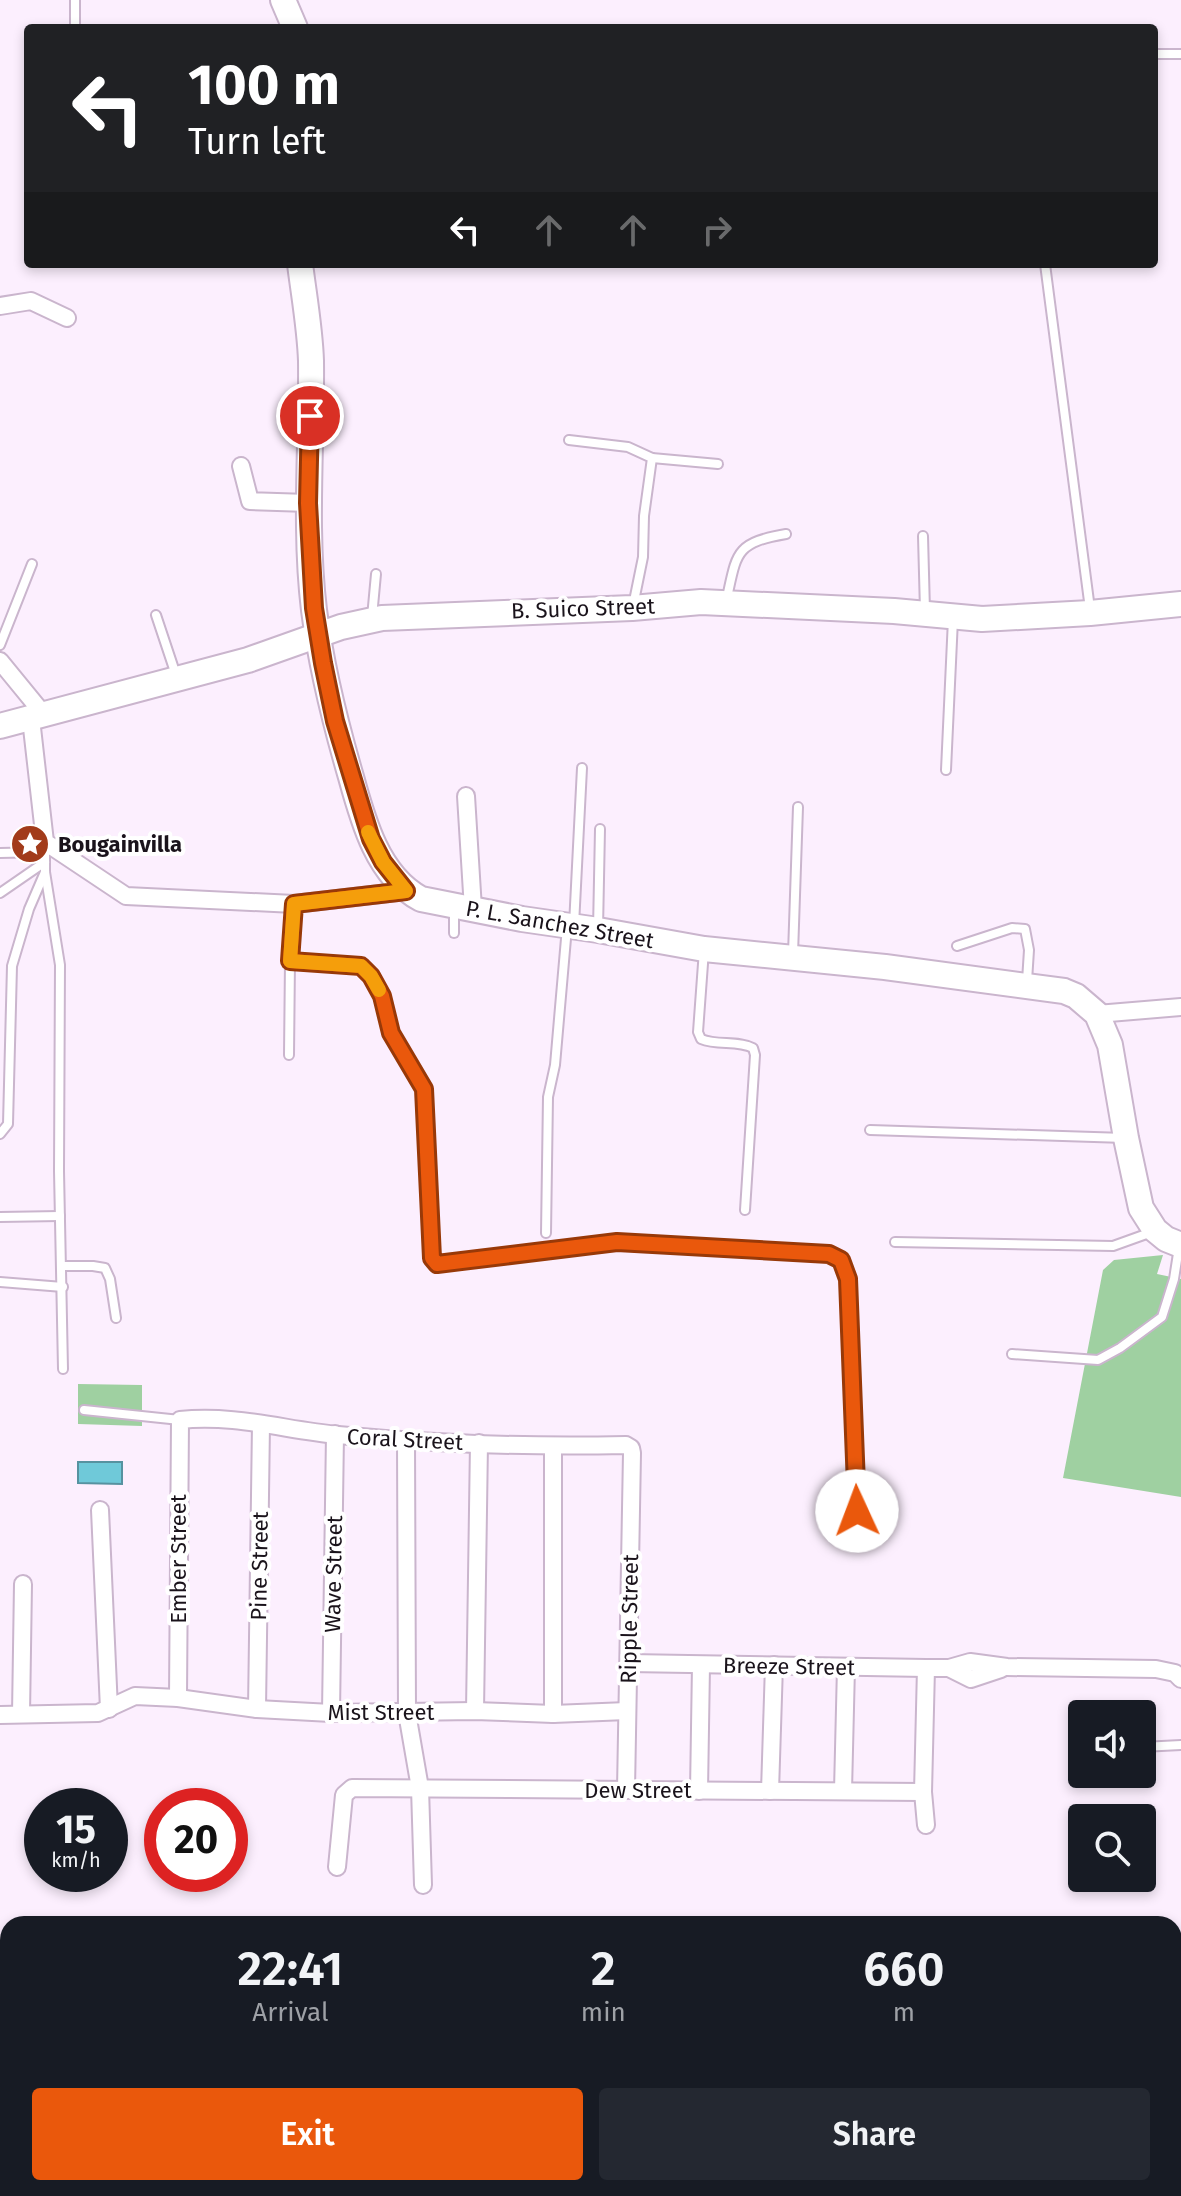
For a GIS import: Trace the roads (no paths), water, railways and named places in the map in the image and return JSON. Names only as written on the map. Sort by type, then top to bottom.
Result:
[{"type":"street","points":[[283,0],[293,24]]},
{"type":"street","points":[[300,268],[311,358],[308,503],[318,634],[335,721],[366,825],[383,862],[406,891]]},
{"type":"street","points":[[0,306],[31,301],[67,318]]},
{"type":"street","points":[[241,466],[250,501],[308,503]]},
{"type":"street","name":"B. Suico Street","points":[[0,726],[248,660],[318,634],[372,620],[701,602],[982,619],[1181,604]]},
{"type":"street","points":[[0,661],[38,718],[45,857],[126,896],[294,904],[406,891]]},
{"type":"street","points":[[463,907],[466,796]]},
{"type":"street","name":"P. L. Sanchez Street","points":[[406,891],[421,899],[522,919],[704,949],[1064,991],[1076,996],[1097,1014]]},
{"type":"street","points":[[1180,1245],[1155,1230],[1141,1208],[1110,1045],[1097,1014],[1181,1007]]},
{"type":"street","name":"Coral Street","points":[[180,1420],[243,1420],[335,1434],[406,1440],[553,1446],[626,1445],[631,1448]]},
{"type":"street","name":"Ember Street","points":[[178,1698],[180,1420]]},
{"type":"street","name":"Pine Street","points":[[257,1709],[261,1424]]},
{"type":"street","name":"Wave Street","points":[[331,1713],[335,1434]]},
{"type":"street","points":[[406,1440],[407,1713],[420,1788],[423,1885]]},
{"type":"street","points":[[475,1711],[479,1443]]},
{"type":"street","points":[[553,1446],[553,1714]]},
{"type":"street","name":"Ripple Street","points":[[626,1790],[631,1448]]},
{"type":"street","points":[[0,1715],[98,1713],[109,1709],[100,1510]]},
{"type":"street","points":[[21,1714],[23,1584]]},
{"type":"street","name":"Breeze Street","points":[[629,1663],[949,1668],[971,1679],[1007,1667],[1156,1669],[1175,1673],[1181,1679]]},
{"type":"street","points":[[699,1791],[701,1665]]},
{"type":"street","points":[[770,1791],[774,1665]]},
{"type":"street","points":[[843,1791],[846,1667]]},
{"type":"street","points":[[926,1668],[923,1792],[926,1825]]},
{"type":"street","name":"Mist Street","points":[[109,1709],[135,1696],[178,1698],[257,1709],[331,1713],[475,1711],[553,1714],[627,1711]]},
{"type":"street","name":"Dew Street","points":[[337,1867],[344,1795],[352,1788],[923,1792]]},
{"type":"lane","points":[[75,0],[75,24]]},
{"type":"lane","points":[[1158,54],[1181,54]]},
{"type":"lane","points":[[1046,268],[1090,613]]},
{"type":"lane","points":[[569,440],[628,447],[652,458],[718,464]]},
{"type":"lane","points":[[632,608],[643,557],[644,516],[652,458]]},
{"type":"lane","points":[[726,603],[737,559],[744,547],[757,539],[786,534]]},
{"type":"lane","points":[[923,536],[925,615]]},
{"type":"lane","points":[[0,645],[32,564]]},
{"type":"lane","points":[[372,620],[376,574]]},
{"type":"lane","points":[[156,615],[177,678]]},
{"type":"lane","points":[[946,770],[953,617]]},
{"type":"lane","points":[[580,927],[582,768]]},
{"type":"lane","points":[[793,958],[798,807]]},
{"type":"lane","points":[[546,1233],[548,1097],[600,829]]},
{"type":"lane","points":[[0,853],[45,857]]},
{"type":"lane","points":[[0,893],[45,857]]},
{"type":"lane","points":[[0,1134],[8,1124],[12,966],[45,857]]},
{"type":"lane","points":[[45,857],[60,965],[63,1369]]},
{"type":"lane","points":[[289,1055],[294,904]]},
{"type":"lane","points":[[454,933],[463,907]]},
{"type":"lane","points":[[957,946],[1012,928],[1025,929],[1029,950],[1027,985]]},
{"type":"lane","points":[[704,949],[698,1032],[701,1039],[746,1044],[753,1048],[755,1055],[745,1210]]},
{"type":"lane","points":[[290,961],[361,966],[371,976],[382,996],[391,1033],[424,1089],[432,1258],[437,1264],[617,1242],[829,1254],[841,1260],[848,1279],[857,1511]]},
{"type":"lane","points":[[870,1130],[1126,1138]]},
{"type":"lane","points":[[0,1217],[60,1216]]},
{"type":"lane","points":[[895,1242],[1113,1246],[1155,1230]]},
{"type":"lane","points":[[1012,1354],[1098,1360],[1120,1348],[1162,1317],[1174,1279],[1180,1245]]},
{"type":"lane","points":[[63,1266],[105,1268],[110,1279],[116,1318]]},
{"type":"lane","points":[[0,1282],[63,1287]]},
{"type":"lane","points":[[84,1410],[180,1420]]},
{"type":"lane","points":[[1156,1746],[1181,1745]]},
{"type":"water","points":[[78,1462],[122,1462],[122,1484],[78,1483]]},
{"type":"place","name":"Bougainvilla","points":[[30,844]]}]
